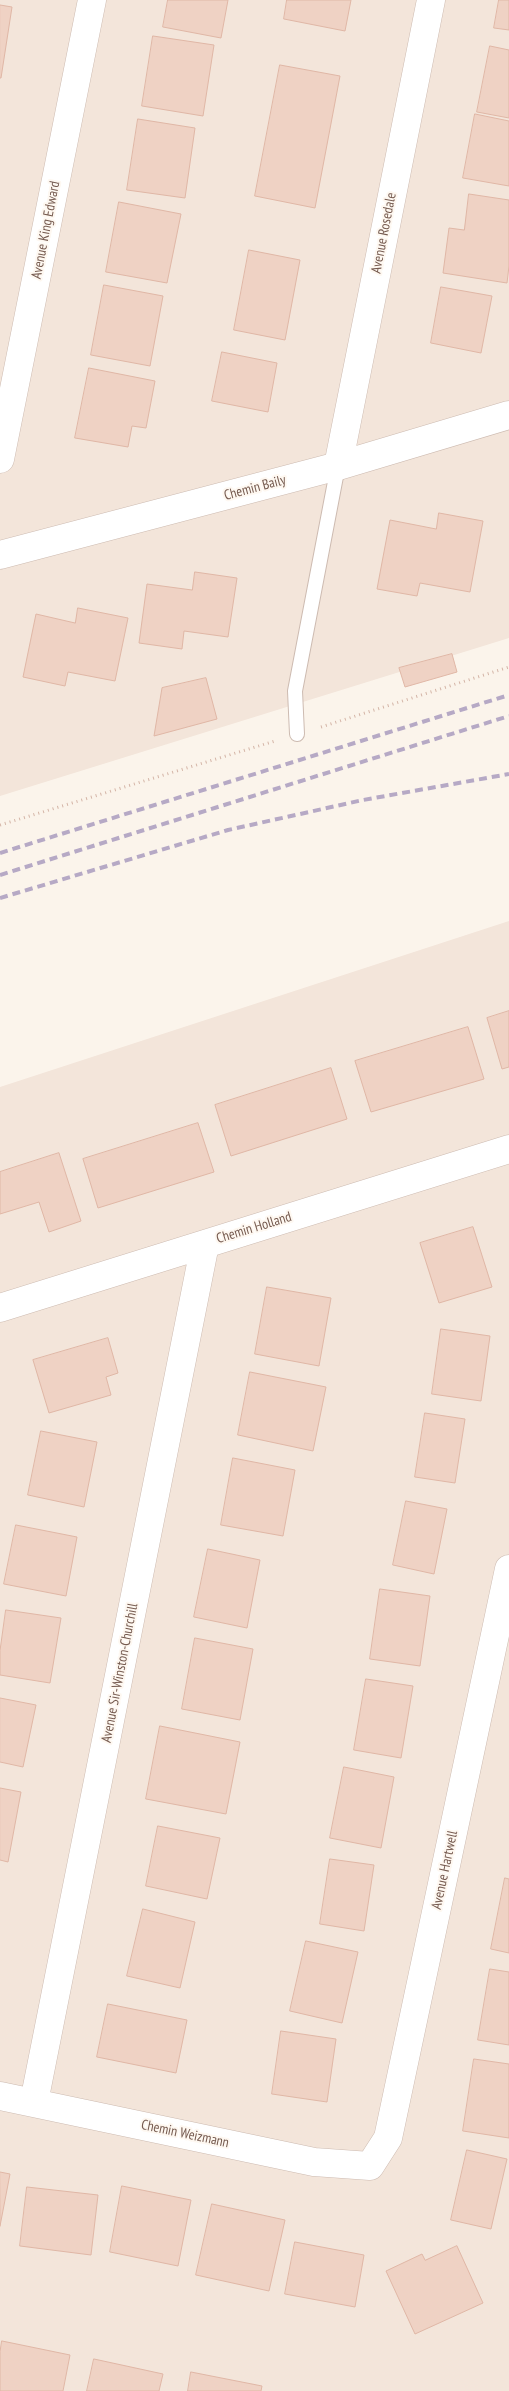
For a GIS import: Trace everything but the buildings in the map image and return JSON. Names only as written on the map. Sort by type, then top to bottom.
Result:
[{"type":"street","name":"Avenue King Edward","points":[[0,459],[92,0]]},
{"type":"street","name":"Avenue Rosedale","points":[[338,466],[431,0]]},
{"type":"street","name":"Chemin Baily","points":[[0,555],[338,466],[509,415]]},
{"type":"street","name":"Chemin Holland","points":[[0,1308],[509,1149]]},
{"type":"street","name":"Avenue Sir-Winston-Churchill","points":[[34,2102],[205,1244]]},
{"type":"street","name":"Avenue Hartwell","points":[[370,2166],[388,2138],[509,1569]]},
{"type":"street","name":"Chemin Weizmann","points":[[0,2096],[314,2162],[370,2166]]},
{"type":"lane","points":[[297,734],[295,692],[338,466]]},
{"type":"path","points":[[0,825],[509,667]]},
{"type":"shaded area","points":[[0,0],[509,0],[509,638],[0,796]]},
{"type":"shaded area","points":[[509,921],[509,2391],[0,2391],[0,1087]]},
{"type":"railway","points":[[0,853],[509,695]]},
{"type":"railway","points":[[0,875],[509,716]]},
{"type":"railway","points":[[0,898],[228,830],[363,800],[509,774]]}]
